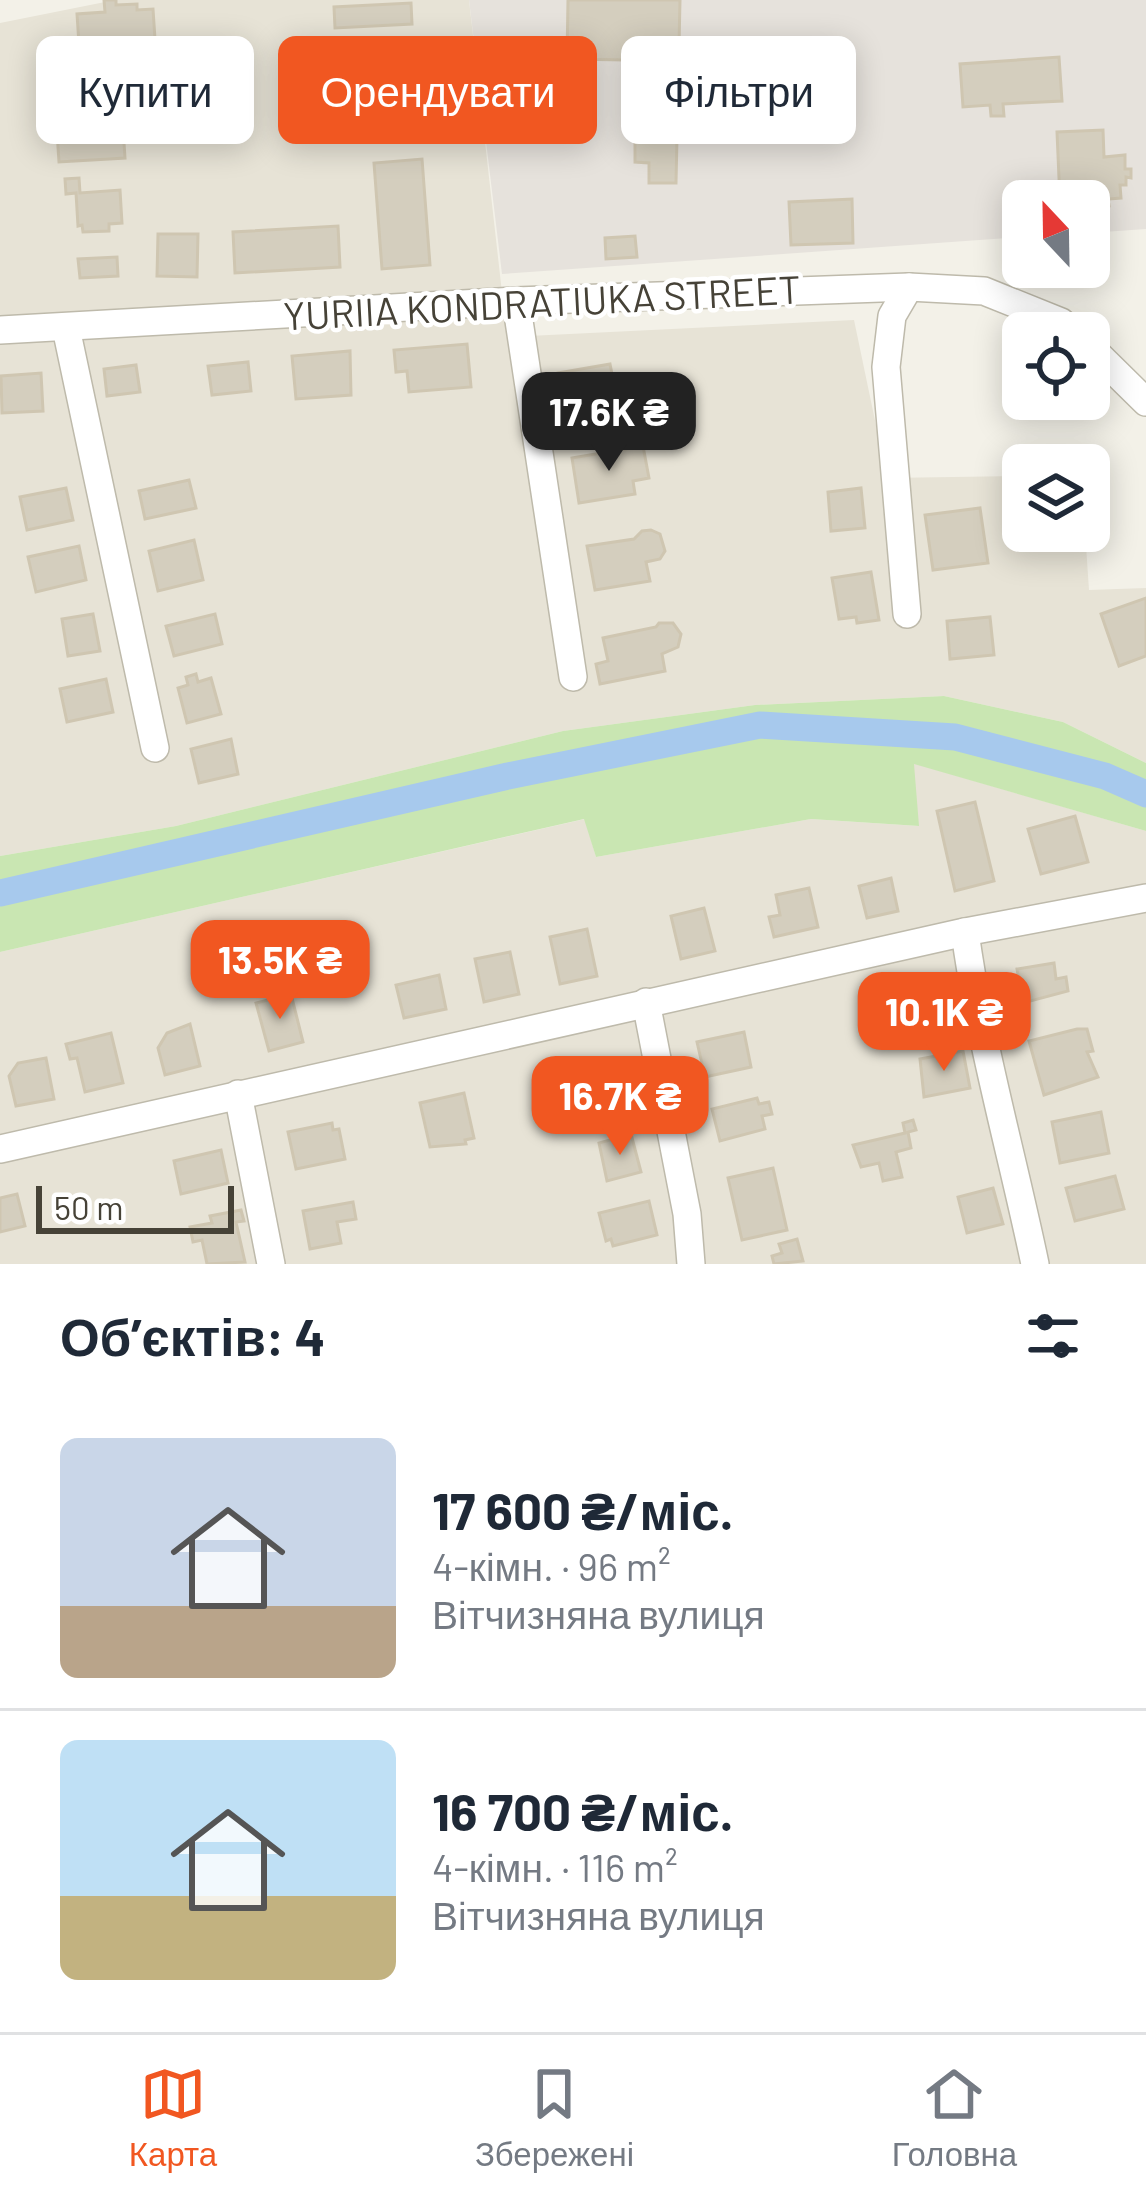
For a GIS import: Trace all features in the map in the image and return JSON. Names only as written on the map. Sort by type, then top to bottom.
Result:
[{"type":"street","name":"YURIIA KONDRATIUKA STREET","points":[[0,331],[515,301],[909,287],[984,291],[1036,312]]},
{"type":"street","points":[[907,614],[886,367],[892,316],[909,287]]},
{"type":"street","points":[[515,301],[573,676]]},
{"type":"street","points":[[66,328],[155,748]]},
{"type":"street","points":[[1110,367],[1146,402]]},
{"type":"street","points":[[0,1149],[964,932],[1146,898]]},
{"type":"street","points":[[964,932],[974,999],[1035,1264]]},
{"type":"street","points":[[646,1002],[688,1214],[691,1264]]},
{"type":"street","points":[[238,1094],[271,1264]]},
{"type":"shaded area","points":[[115,0],[469,0],[473,36],[278,36],[278,144],[485,144],[507,337],[854,320],[887,478],[1002,476],[1002,552],[1086,552],[1089,590],[1146,588],[1146,763],[1063,722],[944,696],[755,705],[563,731],[176,826],[0,856],[0,23]]},
{"type":"shaded area","points":[[469,0],[1146,0],[1146,229],[1110,232],[1110,180],[1002,180],[1002,238],[502,274],[486,144],[597,144],[597,36],[473,36]]},
{"type":"shaded area","points":[[913,763],[1146,831],[1146,1264],[0,1264],[0,952],[585,819],[596,857],[811,819],[918,826]]},
{"type":"green space","points":[[944,696],[1063,722],[1146,763],[1146,831],[914,764],[919,826],[811,819],[596,857],[584,819],[0,952],[0,856],[176,826],[563,731],[755,705]]},
{"type":"building","points":[[104,0],[137,4],[137,10],[153,9],[155,36],[78,36],[77,14],[105,12]]},
{"type":"building","points":[[568,0],[680,0],[679,36],[621,36],[621,60],[597,60],[597,36],[567,36]]},
{"type":"building","points":[[411,3],[412,24],[335,28],[334,7]]},
{"type":"building","points":[[1059,57],[1062,101],[1003,104],[1004,116],[991,116],[990,105],[963,107],[960,64]]},
{"type":"building","points":[[1103,130],[1104,157],[1125,155],[1125,169],[1131,169],[1131,178],[1120,185],[1121,198],[1110,199],[1110,180],[1059,180],[1057,132]]},
{"type":"building","points":[[58,144],[124,144],[125,158],[59,162]]},
{"type":"building","points":[[635,144],[677,144],[676,183],[649,183],[649,163],[635,162]]},
{"type":"building","points":[[422,159],[430,265],[382,269],[374,163]]},
{"type":"building","points":[[79,178],[80,193],[120,190],[122,223],[109,224],[109,231],[83,232],[82,225],[78,226],[76,193],[66,194],[65,179]]},
{"type":"building","points":[[852,199],[853,243],[791,245],[789,202]]},
{"type":"building","points":[[338,226],[340,267],[235,273],[233,232]]},
{"type":"building","points":[[158,234],[198,234],[197,277],[157,276]]},
{"type":"building","points":[[635,236],[637,257],[606,259],[605,238]]},
{"type":"building","points":[[117,257],[118,276],[80,278],[78,259]]},
{"type":"building","points":[[467,344],[471,387],[409,392],[407,371],[396,372],[394,350]]},
{"type":"building","points":[[350,351],[351,395],[296,399],[292,356]]},
{"type":"building","points":[[248,362],[251,391],[212,395],[208,366]]},
{"type":"building","points":[[610,364],[617,399],[564,409],[558,373]]},
{"type":"building","points":[[136,365],[140,392],[107,396],[104,369]]},
{"type":"building","points":[[41,373],[43,411],[2,413],[1,376]]},
{"type":"building","points":[[643,446],[649,478],[633,481],[635,494],[579,503],[572,458]]},
{"type":"building","points":[[189,480],[196,508],[145,519],[139,491]]},
{"type":"building","points":[[66,488],[73,520],[27,530],[20,497]]},
{"type":"building","points":[[861,488],[865,528],[831,531],[828,492]]},
{"type":"building","points":[[980,508],[988,563],[933,570],[925,515]]},
{"type":"building","points":[[651,530],[660,534],[665,551],[660,559],[646,562],[650,581],[595,590],[587,546],[634,539]]},
{"type":"building","points":[[194,540],[203,580],[158,591],[149,551]]},
{"type":"building","points":[[79,546],[86,580],[36,592],[28,557]]},
{"type":"building","points":[[871,572],[879,620],[839,619],[832,578]]},
{"type":"building","points":[[1146,598],[1146,656],[1119,666],[1101,614]]},
{"type":"building","points":[[93,614],[100,651],[68,656],[62,619]]},
{"type":"building","points":[[215,614],[222,644],[174,656],[166,626]]},
{"type":"building","points":[[990,617],[994,655],[950,659],[947,621]]},
{"type":"building","points":[[673,623],[681,634],[678,647],[662,654],[665,671],[600,684],[596,664],[608,661],[603,638]]},
{"type":"building","points":[[196,674],[198,682],[211,678],[221,714],[187,723],[178,688],[188,685],[186,677]]},
{"type":"building","points":[[106,679],[113,712],[67,722],[60,689]]},
{"type":"building","points":[[231,739],[238,774],[199,783],[191,749]]},
{"type":"building","points":[[975,802],[994,881],[955,891],[937,811]]},
{"type":"building","points":[[1075,816],[1088,862],[1041,874],[1028,829]]},
{"type":"building","points":[[891,878],[898,911],[867,918],[859,886]]},
{"type":"building","points":[[809,888],[818,927],[774,937],[769,917],[780,915],[776,895]]},
{"type":"building","points":[[704,908],[715,951],[681,959],[671,916]]},
{"type":"building","points":[[587,929],[597,976],[560,984],[550,937]]},
{"type":"building","points":[[510,952],[519,994],[484,1002],[475,959]]},
{"type":"building","points":[[1054,963],[1056,979],[1066,977],[1068,991],[1023,1003],[1017,969]]},
{"type":"building","points":[[439,975],[446,1009],[404,1018],[396,985]]},
{"type":"building","points":[[948,986],[956,1019],[911,1029],[901,997]]},
{"type":"building","points":[[291,994],[303,1042],[269,1051],[256,1003]]},
{"type":"building","points":[[190,1024],[200,1066],[165,1075],[158,1048],[167,1033]]},
{"type":"building","points":[[1087,1029],[1093,1051],[1087,1052],[1098,1077],[1044,1095],[1029,1041]]},
{"type":"building","points":[[744,1032],[751,1067],[705,1077],[697,1042]]},
{"type":"building","points":[[111,1033],[123,1083],[85,1092],[77,1058],[70,1059],[66,1044]]},
{"type":"building","points":[[963,1051],[970,1088],[924,1097],[920,1059]]},
{"type":"building","points":[[46,1058],[54,1099],[16,1106],[9,1076],[18,1063]]},
{"type":"building","points":[[614,1060],[622,1095],[588,1103],[580,1068]]},
{"type":"building","points":[[464,1093],[474,1138],[465,1140],[466,1144],[430,1147],[420,1103]]},
{"type":"building","points":[[757,1098],[759,1104],[769,1102],[772,1114],[762,1116],[765,1129],[720,1141],[712,1109]]},
{"type":"building","points":[[1101,1112],[1109,1153],[1060,1163],[1052,1122]]},
{"type":"building","points":[[913,1120],[916,1130],[908,1132],[911,1148],[896,1152],[902,1177],[883,1181],[879,1163],[861,1167],[853,1145],[905,1133],[903,1123]]},
{"type":"building","points":[[332,1123],[333,1130],[339,1129],[345,1159],[296,1169],[288,1132]]},
{"type":"building","points":[[631,1134],[641,1172],[607,1181],[599,1143]]},
{"type":"building","points":[[221,1150],[228,1183],[181,1194],[174,1161]]},
{"type":"building","points":[[773,1168],[787,1230],[742,1240],[728,1178]]},
{"type":"building","points":[[1115,1176],[1124,1209],[1075,1221],[1066,1188]]},
{"type":"building","points":[[993,1188],[1003,1224],[967,1233],[958,1197]]},
{"type":"building","points":[[17,1194],[25,1226],[0,1232],[0,1198]]},
{"type":"building","points":[[649,1201],[657,1235],[613,1246],[611,1239],[606,1241],[599,1213]]},
{"type":"building","points":[[353,1202],[356,1219],[337,1222],[341,1243],[310,1249],[303,1211]]},
{"type":"building","points":[[241,1210],[244,1221],[236,1222],[245,1262],[207,1264],[202,1240],[193,1242],[190,1227],[212,1223],[210,1216]]},
{"type":"building","points":[[797,1239],[803,1261],[774,1264],[772,1256],[782,1253],[779,1244]]},
{"type":"waterway","points":[[0,893],[508,776],[760,725],[955,737],[1105,776],[1146,794]]}]
